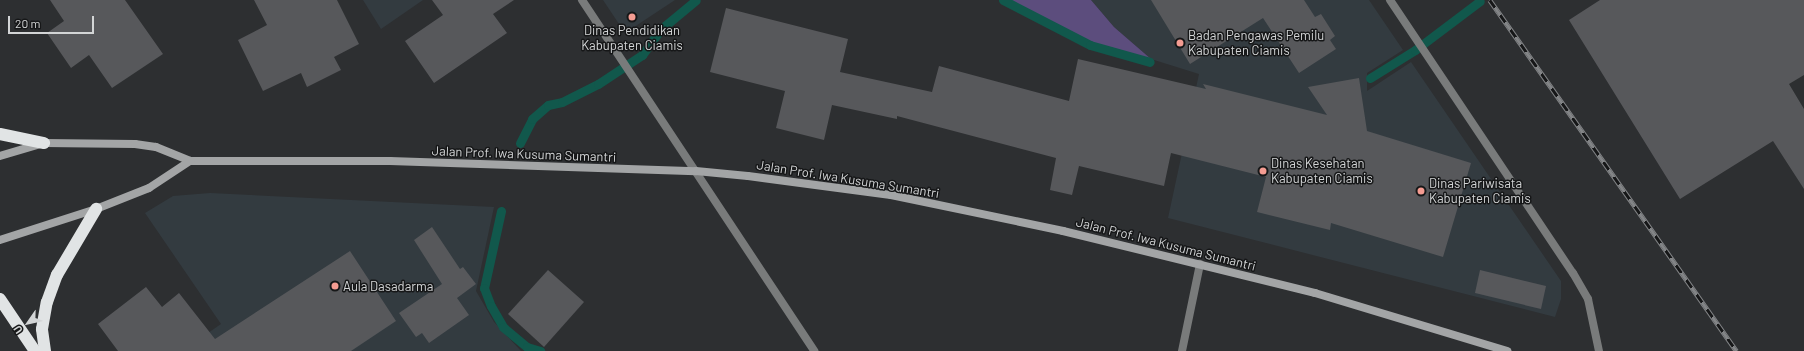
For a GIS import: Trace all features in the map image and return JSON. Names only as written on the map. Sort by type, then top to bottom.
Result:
[{"type":"highway","points":[[0,134],[44,143]]},
{"type":"highway","points":[[45,351],[42,329],[47,302],[57,275],[96,209]]},
{"type":"highway","points":[[0,299],[35,351]]},
{"type":"main road","points":[[0,156],[44,143],[135,144],[162,149],[190,161]]},
{"type":"main road","name":"Jalan Prof. Iwa Kusuma Sumantri","points":[[190,161],[390,161],[696,171],[891,195],[1063,231],[1315,293],[1508,351]]},
{"type":"main road","points":[[0,240],[96,209],[149,188],[190,161]]},
{"type":"street","points":[[582,0],[814,351]]},
{"type":"street","points":[[1390,0],[1581,287],[1593,316],[1599,351]]},
{"type":"street","points":[[1182,351],[1200,264]]},
{"type":"shaded area","points":[[363,0],[423,0],[381,29]]},
{"type":"shaded area","name":"Dinas Pendidikan Kabupaten Ciamis","points":[[603,0],[675,0],[625,33]]},
{"type":"shaded area","points":[[1009,0],[1091,0],[1114,27],[1151,59],[1095,44]]},
{"type":"shaded area","points":[[1091,0],[1369,0],[1403,50],[1367,73],[1367,91],[1411,62],[1561,281],[1561,299],[1555,317],[1168,218],[1199,74],[1151,59],[1114,27]]},
{"type":"shaded area","points":[[210,193],[494,207],[476,291],[494,322],[521,351],[182,351],[221,324],[145,213],[173,196]]},
{"type":"building","points":[[50,0],[125,0],[163,54],[112,88],[89,55],[71,68],[47,33],[64,21]]},
{"type":"building","points":[[254,0],[337,0],[359,44],[334,57],[341,70],[307,87],[301,73],[263,91],[238,40],[267,25]]},
{"type":"building","points":[[432,0],[514,0],[493,14],[507,33],[434,83],[405,41],[443,15]]},
{"type":"building","points":[[1151,0],[1304,0],[1315,17],[1321,14],[1335,36],[1330,40],[1336,49],[1299,73],[1263,18],[1190,64]]},
{"type":"building","points":[[1600,0],[1804,0],[1804,75],[1789,84],[1804,109],[1804,189],[1773,141],[1680,199],[1569,20]]},
{"type":"building","points":[[726,8],[848,39],[840,72],[932,92],[939,66],[1069,101],[1078,59],[1206,89],[1203,84],[1327,115],[1308,87],[1359,78],[1367,131],[1471,163],[1443,257],[1331,223],[1330,230],[1257,212],[1266,177],[1171,153],[1164,186],[1079,166],[1072,195],[1050,190],[1056,158],[897,116],[897,119],[832,105],[824,140],[776,128],[785,91],[710,72]]},
{"type":"building","points":[[432,227],[460,269],[463,267],[476,284],[457,298],[469,315],[429,343],[422,333],[416,337],[399,313],[442,284],[414,240]]},
{"type":"building","name":"Aula Dasadarma","points":[[350,251],[396,321],[351,351],[118,351],[98,324],[146,287],[162,307],[179,293],[215,339]]},
{"type":"building","points":[[548,270],[584,302],[544,347],[508,314]]},
{"type":"building","points":[[1480,270],[1546,286],[1541,309],[1475,293]]},
{"type":"waterway","points":[[520,143],[532,119],[548,105],[562,102],[598,84],[642,55],[661,29],[696,0]]},
{"type":"waterway","points":[[1003,0],[1090,45],[1150,62]]},
{"type":"waterway","points":[[1370,78],[1415,50],[1480,1]]},
{"type":"waterway","points":[[501,211],[484,288],[491,306],[503,327],[527,347],[540,351]]},
{"type":"railway","points":[[1490,0],[1737,351]]},
{"type":"place","name":"Dinas Pendidikan Kabupaten Ciamis","points":[[632,17]]},
{"type":"place","name":"Badan Pengawas Pemilu Kabupaten Ciamis","points":[[1180,43]]},
{"type":"place","name":"Dinas Kesehatan Kabupaten Ciamis","points":[[1263,171]]},
{"type":"place","name":"Dinas Pariwisata Kabupaten Ciamis","points":[[1421,191]]},
{"type":"place","name":"Aula Dasadarma","points":[[335,286]]}]
